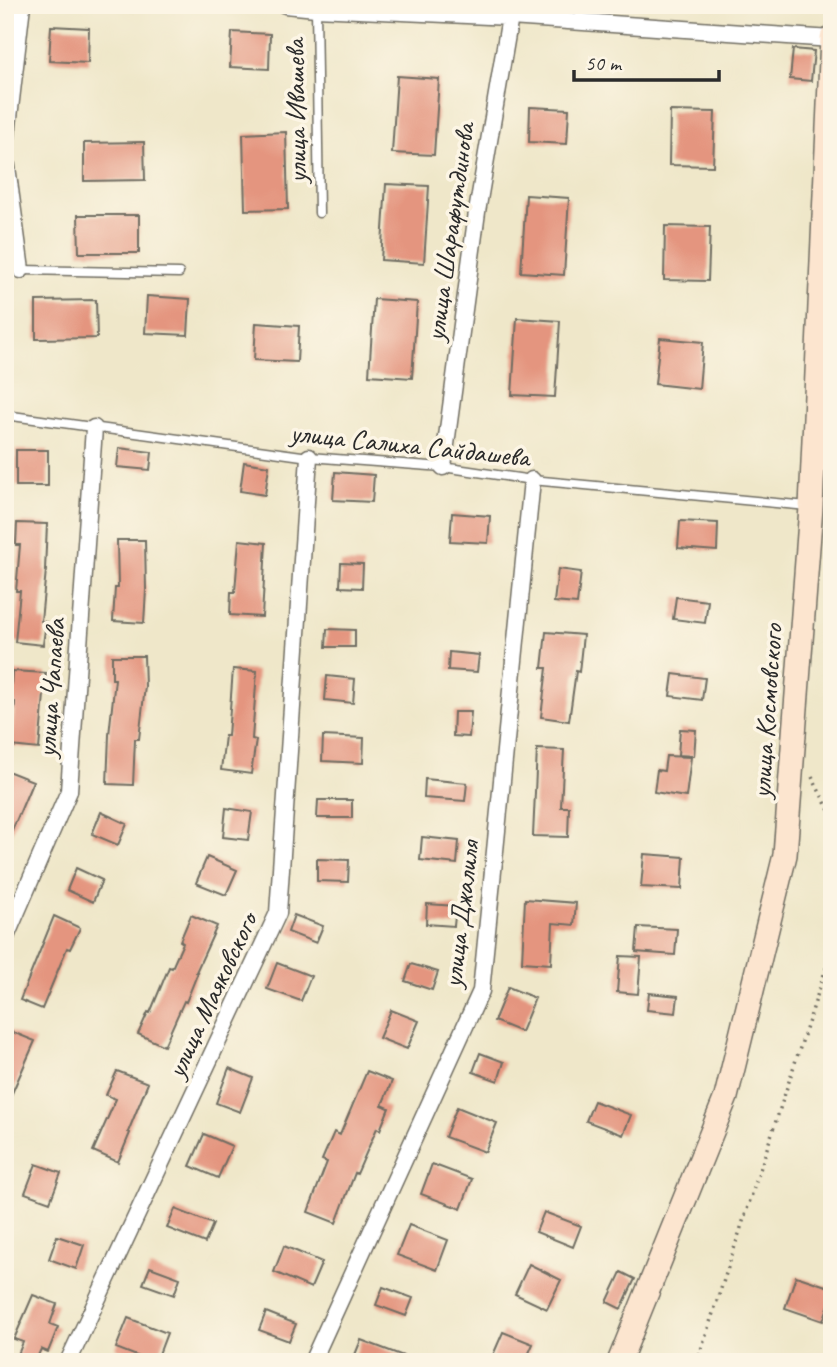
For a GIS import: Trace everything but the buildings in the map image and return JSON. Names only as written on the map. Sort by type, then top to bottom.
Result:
[{"type":"main road","name":"улица Космовского","points":[[619,1362],[726,1097],[785,855],[811,507],[823,443],[819,417],[826,306],[832,38]]},
{"type":"street","points":[[21,270],[5,152],[22,5]]},
{"type":"street","points":[[285,5],[316,8],[510,11],[832,38]]},
{"type":"street","name":"улица Шарафутдинова","points":[[443,467],[477,212],[510,11]]},
{"type":"street","name":"улица Чапаева","points":[[5,939],[69,791],[94,428]]},
{"type":"street","name":"улица Маяковского","points":[[68,1362],[278,913],[309,457]]},
{"type":"street","name":"улица Джалиля","points":[[312,1362],[481,991],[532,481]]},
{"type":"lane","name":"улица Ивашева","points":[[316,8],[319,213]]},
{"type":"lane","points":[[21,270],[178,273]]},
{"type":"lane","name":"улица Салиха Сайдашева","points":[[5,415],[309,457],[443,467],[532,481],[811,507]]},
{"type":"path","points":[[697,1362],[832,950]]}]
